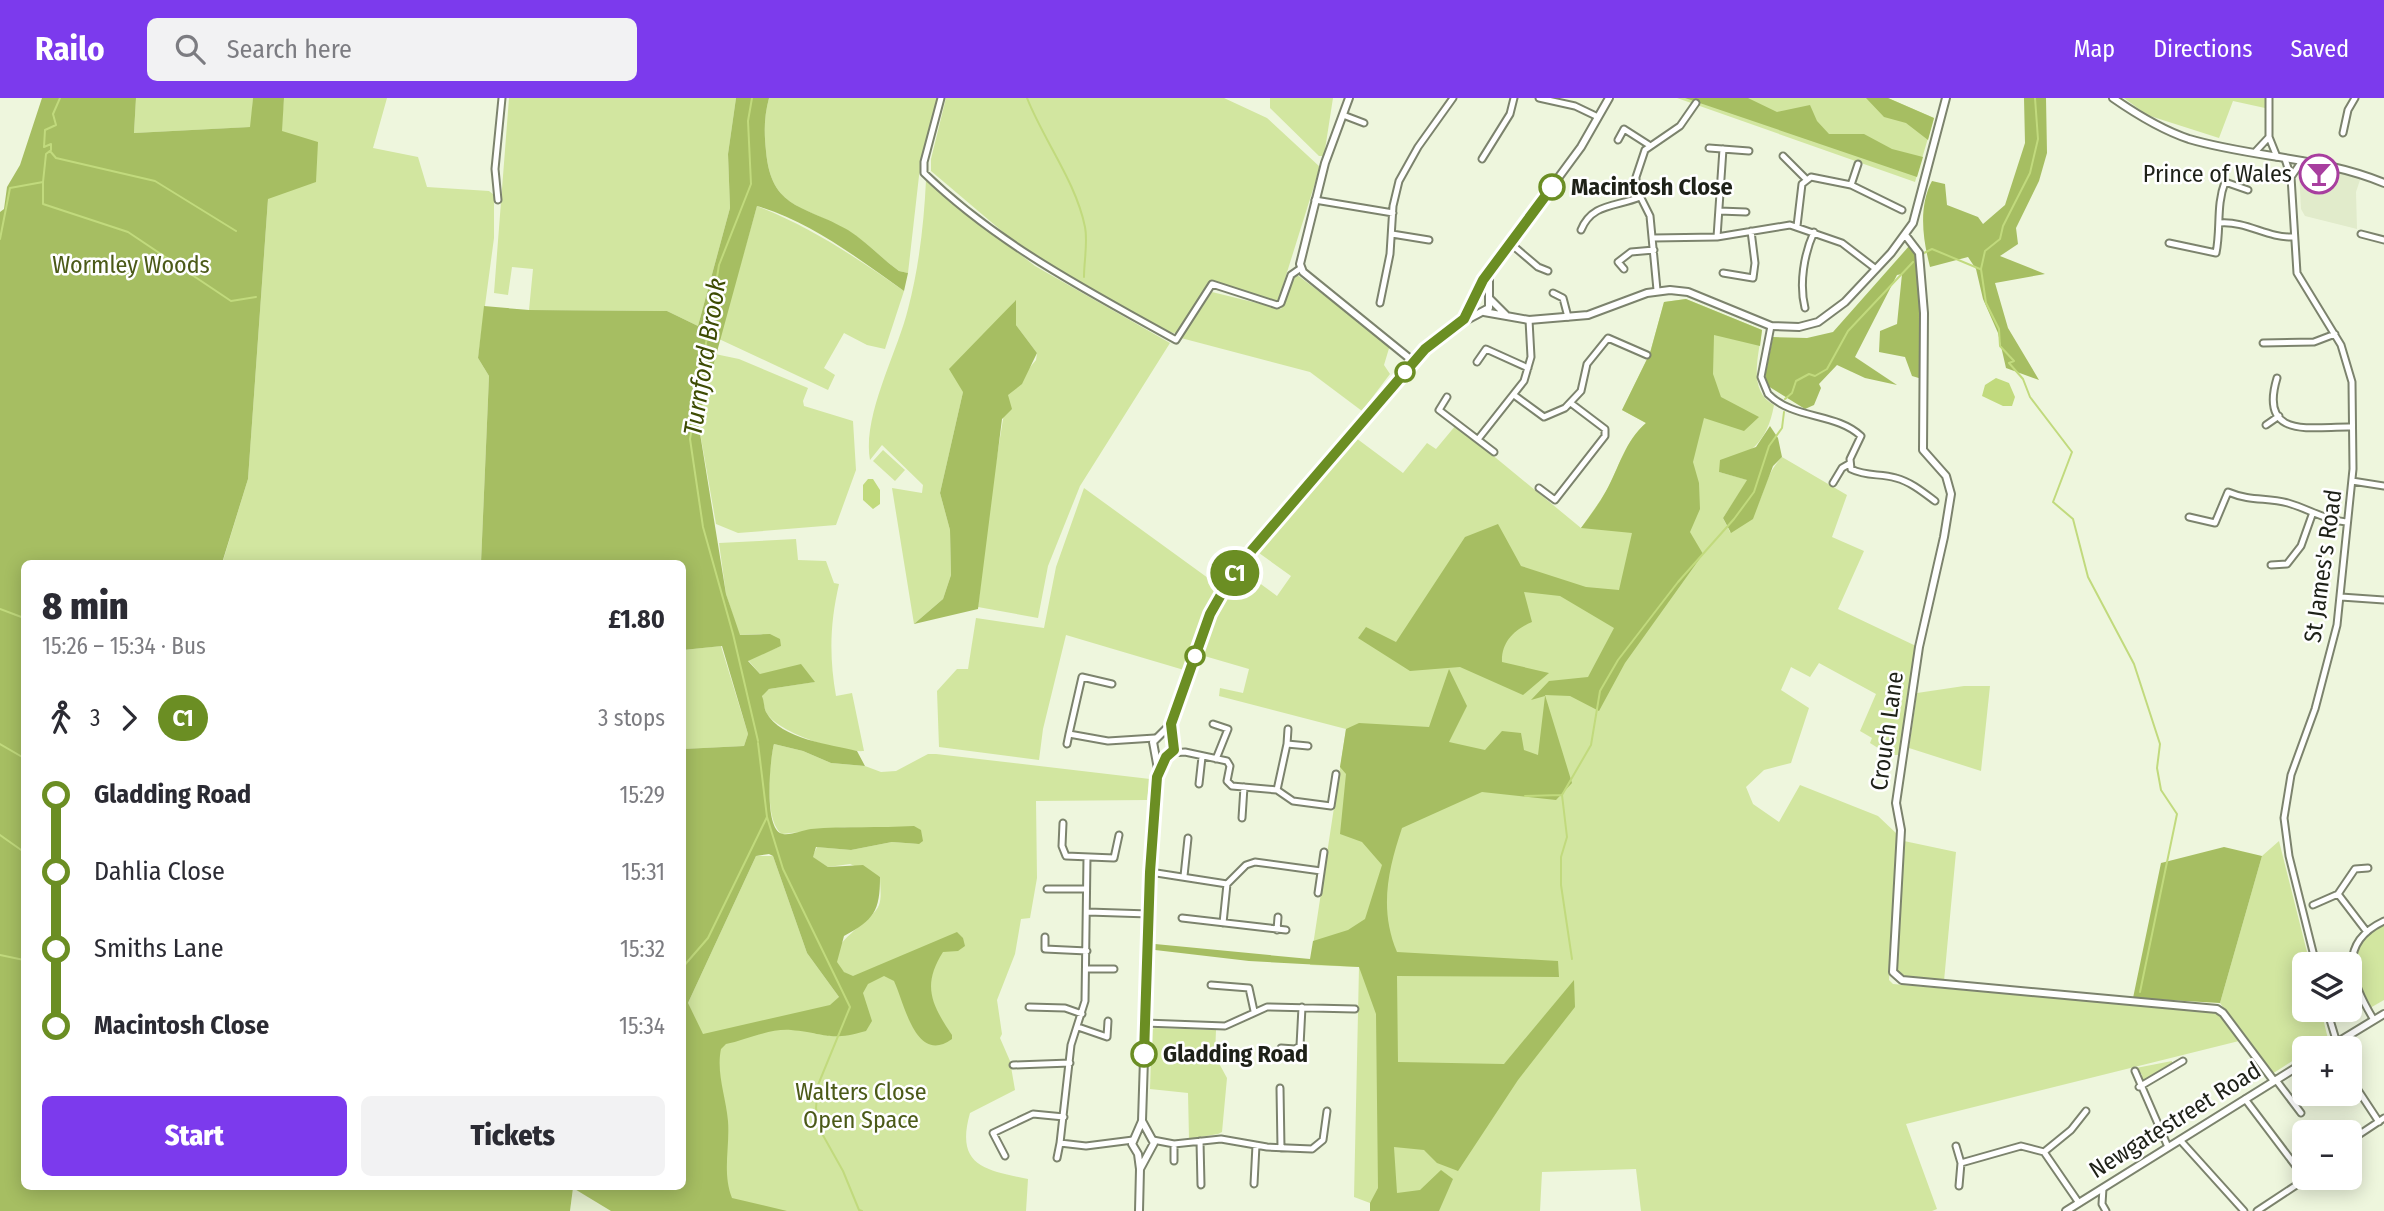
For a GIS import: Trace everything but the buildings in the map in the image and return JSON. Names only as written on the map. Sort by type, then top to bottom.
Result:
[{"type":"street","points":[[498,200],[495,169],[502,98]]},
{"type":"street","points":[[941,98],[924,162],[924,173],[987,227],[1080,287],[1176,340],[1212,284],[1277,305],[1281,303],[1291,275],[1301,268]]},
{"type":"street","points":[[1349,98],[1315,200],[1300,256],[1301,268],[1414,362]]},
{"type":"street","points":[[1380,303],[1393,213],[1404,170],[1453,98]]},
{"type":"street","points":[[1482,159],[1510,114],[1514,98]]},
{"type":"street","points":[[1539,98],[1575,106],[1598,117]]},
{"type":"street","points":[[1464,319],[1474,296],[1581,147],[1609,98]]},
{"type":"street","points":[[1471,305],[1482,312],[1529,320],[1568,317],[1588,315],[1657,290],[1688,292],[1771,326],[1799,327],[1825,319],[1837,310],[1906,236],[1919,208],[1946,98]]},
{"type":"street","points":[[2113,98],[2134,113],[2189,138],[2285,159],[2335,166],[2384,183]]},
{"type":"street","points":[[2269,98],[2269,137],[2277,157]]},
{"type":"street","points":[[2343,133],[2348,110],[2355,98]]},
{"type":"street","points":[[1657,290],[1649,211],[1640,197],[1636,177],[1641,158],[1649,145],[1680,125],[1696,103]]},
{"type":"street","points":[[1343,115],[1364,123]]},
{"type":"street","points":[[1618,140],[1624,129],[1649,145]]},
{"type":"street","points":[[2256,151],[2269,137]]},
{"type":"street","points":[[1709,148],[1749,151]]},
{"type":"street","points":[[1717,237],[1723,149]]},
{"type":"street","points":[[1783,156],[1806,179]]},
{"type":"street","name":"St James's Road","points":[[2285,159],[2291,177],[2297,273],[2335,334],[2351,374],[2352,481],[2346,522],[2341,597],[2335,634],[2315,709],[2291,775],[2284,818],[2289,856],[2313,952]]},
{"type":"street","points":[[2291,177],[2302,161]]},
{"type":"street","points":[[1851,185],[1858,164]]},
{"type":"street","points":[[1797,226],[1802,186],[1806,179],[1816,176],[1851,185],[1902,210]]},
{"type":"street","points":[[2169,243],[2216,253],[2220,223],[2218,209],[2225,182],[2248,190]]},
{"type":"street","points":[[1581,230],[1588,218],[1598,209],[1640,197]]},
{"type":"street","points":[[1315,200],[1393,213]]},
{"type":"street","points":[[1719,211],[1746,212]]},
{"type":"street","points":[[2220,223],[2247,225],[2271,236],[2293,237]]},
{"type":"street","points":[[1653,238],[1717,237],[1782,225],[1797,226],[1842,243],[1876,269]]},
{"type":"street","points":[[1723,273],[1749,278],[1754,275],[1751,231]]},
{"type":"street","points":[[1805,308],[1802,284],[1806,254],[1814,232]]},
{"type":"street","points":[[1392,234],[1429,240]]},
{"type":"street","points":[[2361,234],[2384,240]]},
{"type":"street","name":"Crouch Lane","points":[[1906,236],[1919,253],[1924,313],[1923,450],[1946,476],[1951,494],[1919,647],[1896,803],[1901,830],[1893,972],[1902,980],[2217,1009],[2223,1013],[2275,1081]]},
{"type":"street","points":[[1511,244],[1538,267],[1548,271]]},
{"type":"street","points":[[1624,269],[1618,262],[1625,255],[1654,250]]},
{"type":"street","points":[[1139,1211],[1138,1146],[1142,1121],[1150,872],[1158,769],[1154,751],[1158,736],[1171,724],[1210,614],[1230,579],[1436,338],[1490,306],[1489,275]]},
{"type":"street","points":[[1474,296],[1480,293],[1489,298],[1506,315]]},
{"type":"street","points":[[1553,293],[1566,302],[1568,317]]},
{"type":"street","points":[[1479,438],[1524,381],[1531,353],[1529,320]]},
{"type":"street","points":[[1771,326],[1761,377],[1768,394],[1781,404],[1815,418],[1847,425],[1861,436],[1849,464],[1842,467],[1833,483]]},
{"type":"street","points":[[2263,343],[2314,342],[2335,334]]},
{"type":"street","points":[[1514,396],[1546,417],[1572,404],[1581,391],[1587,364],[1608,338],[1647,355]]},
{"type":"street","points":[[1477,362],[1486,349],[1528,368]]},
{"type":"street","points":[[2277,378],[2273,400],[2279,416],[2301,429],[2351,427]]},
{"type":"street","points":[[1447,397],[1439,410],[1494,452]]},
{"type":"street","points":[[1539,488],[1555,500],[1605,436],[1605,429],[1572,404]]},
{"type":"street","points":[[2266,425],[2279,416]]},
{"type":"street","points":[[1849,464],[1854,471],[1867,476],[1902,480],[1935,502]]},
{"type":"street","points":[[2352,481],[2384,486]]},
{"type":"street","points":[[2215,531],[2215,523],[2228,492],[2248,500],[2288,503],[2312,515],[2346,522]]},
{"type":"street","points":[[2271,565],[2287,564],[2299,551],[2312,515]]},
{"type":"street","points":[[2189,517],[2215,523]]},
{"type":"street","points":[[2341,597],[2384,600]]},
{"type":"street","points":[[1067,744],[1082,674],[1112,684]]},
{"type":"street","points":[[1216,759],[1231,720]]},
{"type":"street","points":[[1158,769],[1169,755],[1174,741],[1171,724]]},
{"type":"street","points":[[1213,724],[1228,729]]},
{"type":"street","points":[[1277,789],[1288,729]]},
{"type":"street","points":[[1069,734],[1108,741],[1158,736],[1174,741],[1185,752]]},
{"type":"street","points":[[1141,739],[1154,751],[1169,755],[1185,752],[1229,763],[1228,784],[1277,789],[1293,800],[1331,806]]},
{"type":"street","points":[[1287,744],[1308,746]]},
{"type":"street","points":[[1199,784],[1202,757]]},
{"type":"street","points":[[1330,816],[1336,774]]},
{"type":"street","points":[[1242,818],[1244,787]]},
{"type":"street","points":[[1063,823],[1064,854],[1114,858]]},
{"type":"street","points":[[1117,866],[1114,858],[1119,835]]},
{"type":"street","points":[[1184,876],[1188,838]]},
{"type":"street","points":[[1318,893],[1324,852]]},
{"type":"street","points":[[1057,1158],[1071,1045],[1082,1014],[1087,951],[1087,857]]},
{"type":"street","points":[[1223,923],[1227,884],[1246,865],[1255,862],[1321,871]]},
{"type":"street","points":[[2314,905],[2339,894],[2355,869],[2368,868]]},
{"type":"street","points":[[1150,872],[1227,884]]},
{"type":"street","points":[[1047,889],[1086,890]]},
{"type":"street","points":[[2339,894],[2367,932]]},
{"type":"street","points":[[1088,912],[1149,914]]},
{"type":"street","points":[[1277,930],[1278,917]]},
{"type":"street","points":[[1182,918],[1286,930]]},
{"type":"street","points":[[2374,1020],[2352,976],[2355,950],[2367,932],[2384,921]]},
{"type":"street","points":[[1045,937],[1045,949],[1087,951]]},
{"type":"street","points":[[1086,968],[1114,969]]},
{"type":"street","points":[[1210,985],[1250,988],[1254,1011]]},
{"type":"street","points":[[1029,1007],[1065,1008],[1082,1014]]},
{"type":"street","points":[[1145,1023],[1221,1026],[1267,1007],[1355,1009]]},
{"type":"street","points":[[1281,1048],[1295,1049],[1300,1046],[1302,1007]]},
{"type":"street","points":[[2348,1036],[2384,1014]]},
{"type":"street","points":[[1078,1027],[1107,1037],[1108,1021]]},
{"type":"street","points":[[2140,1087],[2183,1061]]},
{"type":"street","points":[[1013,1065],[1070,1063]]},
{"type":"street","name":"Newgatestreet Road","points":[[2066,1211],[2292,1070]]},
{"type":"street","points":[[2135,1071],[2168,1147]]},
{"type":"street","points":[[2275,1081],[2301,1113]]},
{"type":"street","points":[[1280,1088],[1280,1148]]},
{"type":"street","points":[[2362,1094],[2381,1120],[2362,1133]]},
{"type":"street","points":[[2245,1099],[2301,1173],[2298,1184],[2257,1211]]},
{"type":"street","points":[[1060,1143],[1080,1146],[1138,1146],[1152,1140],[1174,1144],[1221,1139],[1280,1148],[1317,1148],[1325,1136],[1327,1111]]},
{"type":"street","points":[[2044,1152],[2071,1130],[2085,1111]]},
{"type":"street","points":[[1005,1156],[993,1133],[1033,1114],[1064,1117]]},
{"type":"street","points":[[1142,1121],[1152,1140]]},
{"type":"street","points":[[1138,1146],[1152,1140]]},
{"type":"street","points":[[2180,1140],[2244,1211]]},
{"type":"street","points":[[1200,1141],[1201,1185]]},
{"type":"street","points":[[1174,1144],[1174,1161]]},
{"type":"street","points":[[1254,1184],[1256,1145]]},
{"type":"street","points":[[1956,1146],[1961,1163],[1959,1186]]},
{"type":"street","points":[[1961,1163],[2021,1146],[2044,1152],[2082,1201],[2102,1204]]},
{"type":"street","points":[[2103,1188],[2102,1204],[2106,1211]]},
{"type":"shaded area","points":[[2306,165],[2361,177],[2356,192],[2357,229],[2305,216],[2301,209],[2299,171]]},
{"type":"shaded area","points":[[1996,378],[2009,383],[2015,397],[2012,406],[2003,406],[1982,396],[1985,385]]},
{"type":"shaded area","points":[[868,479],[873,479],[880,490],[880,504],[873,509],[863,500],[863,485]]},
{"type":"shaded area","points":[[573,1190],[577,1190],[611,1211],[570,1211]]},
{"type":"green space","name":"Wormley Woods","points":[[42,98],[136,98],[134,133],[250,127],[253,98],[284,98],[282,131],[318,142],[316,182],[268,199],[248,479],[223,560],[21,560],[21,1190],[573,1190],[570,1211],[0,1211],[0,212],[4,209],[7,187],[20,165]]},
{"type":"green space","points":[[136,98],[253,98],[251,127],[134,133]]},
{"type":"green space","points":[[284,98],[387,98],[373,148],[418,157],[427,187],[489,191],[494,195],[494,238],[478,358],[489,376],[481,560],[223,560],[248,479],[268,199],[281,131]]},
{"type":"green space","points":[[509,98],[736,98],[728,154],[730,208],[698,326],[667,311],[529,310],[533,269],[512,267],[508,295],[494,293]]},
{"type":"green space","name":"Wormley Woods","points":[[736,98],[769,98],[765,124],[766,151],[775,185],[793,203],[848,230],[899,271],[908,273],[904,291],[815,231],[757,206],[698,421],[726,594],[740,635],[770,634],[780,639],[781,646],[748,661],[760,674],[801,664],[815,682],[769,689],[762,696],[766,712],[773,721],[795,735],[857,751],[865,766],[831,763],[803,751],[774,744],[770,805],[775,827],[780,833],[787,834],[811,829],[837,828],[914,826],[921,830],[923,841],[919,844],[892,842],[851,850],[816,847],[813,857],[828,867],[863,865],[880,877],[877,906],[869,919],[844,936],[837,962],[844,972],[853,976],[957,932],[963,938],[965,946],[958,951],[943,952],[936,964],[931,985],[934,1004],[952,1039],[940,1045],[929,1044],[921,1038],[908,1017],[894,981],[884,976],[868,984],[863,993],[872,1021],[866,1031],[835,1036],[791,1030],[775,1031],[726,1044],[721,1049],[720,1076],[728,1121],[727,1179],[732,1198],[787,1211],[611,1211],[576,1190],[686,1190],[686,749],[744,746],[748,734],[722,646],[686,650],[686,560],[481,560],[489,376],[478,358],[484,306],[529,310],[667,311],[698,326],[730,208],[728,154]],"holes":[[[756,856],[773,856],[807,953],[839,997],[830,1005],[703,1034],[688,1003]]]},
{"type":"green space","points":[[769,98],[939,98],[919,176],[908,273],[899,271],[855,235],[793,203],[775,185],[766,151],[765,124]]},
{"type":"green space","points":[[946,98],[1224,98],[1267,118],[1320,167],[1278,301],[1210,281],[1176,333],[1165,332],[1023,249],[931,171],[931,159]]},
{"type":"green space","points":[[1270,98],[1333,98],[1324,156],[1319,156],[1270,108]]},
{"type":"green space","points":[[1677,98],[1888,98],[1934,118],[1915,182]]},
{"type":"green space","points":[[1685,98],[1748,98],[1777,112],[1810,105],[1817,121],[1829,134],[1864,134],[1892,149],[1923,157],[1917,177]]},
{"type":"green space","points":[[1866,98],[1888,98],[1934,118],[1928,140],[1906,123],[1884,117]]},
{"type":"green space","points":[[2024,98],[2046,98],[2047,153],[2039,181],[2016,228],[2018,244],[2000,256],[2045,274],[1995,283],[2008,328],[2039,380],[2006,368],[1998,333],[1983,299],[1976,269],[1968,257],[1930,267],[1923,224],[1925,202],[1932,181],[1945,184],[1947,205],[1978,217],[1983,224],[2005,205],[2025,143]]},
{"type":"green space","points":[[2124,98],[2267,98],[2265,108],[2233,101],[2219,138],[2147,115]]},
{"type":"green space","points":[[926,180],[1035,266],[1170,343],[1080,486],[1048,566],[1038,618],[978,607],[989,505],[1007,395],[1036,360],[1037,353],[1016,325],[1015,301],[981,338],[963,392],[940,493],[950,530],[951,575],[943,599],[914,624],[892,488],[922,493],[923,485],[882,445],[870,460],[871,424],[903,326],[915,277]]},
{"type":"green space","points":[[757,206],[815,233],[904,291],[885,349],[867,345],[844,333],[824,368],[835,375],[828,390],[719,339]]},
{"type":"green space","points":[[1910,245],[1916,254],[1923,335],[1922,379],[1912,376],[1905,357],[1879,352],[1880,331],[1897,324],[1902,274],[1897,275],[1855,357],[1897,385],[1865,378],[1837,365],[1819,384],[1821,388],[1814,405],[1805,409],[1768,386],[1765,377],[1773,337],[1807,338],[1833,332]]},
{"type":"green space","points":[[1296,274],[1390,345],[1384,365],[1390,374],[1362,411],[1310,372],[1181,338],[1212,292],[1281,309]]},
{"type":"green space","points":[[1686,299],[1762,330],[1757,361],[1758,381],[1760,391],[1774,405],[1767,429],[1756,446],[1719,472],[1748,480],[1723,518],[1730,532],[1751,516],[1768,477],[1782,457],[1847,495],[1832,537],[1864,551],[1838,609],[1916,646],[1899,755],[1889,755],[1870,743],[1872,738],[1860,731],[1876,694],[1819,663],[1810,677],[1791,667],[1781,690],[1809,708],[1791,763],[1764,770],[1746,787],[1753,804],[1779,822],[1800,785],[1878,816],[1897,834],[1889,980],[1893,984],[2219,1013],[2239,1041],[1906,1124],[1937,1209],[1932,1211],[1641,1211],[1636,1169],[1542,1172],[1540,1211],[1370,1211],[1370,1203],[1354,1197],[1359,967],[1310,965],[1346,729],[1219,696],[1220,688],[1243,693],[1249,669],[1201,655],[1224,597],[1243,571],[1277,596],[1291,576],[1259,553],[1356,438],[1403,473],[1427,443],[1436,449],[1456,425],[1581,528],[1607,490],[1628,446],[1646,423],[1622,410],[1650,353],[1664,302]]},
{"type":"green space","points":[[1686,299],[1762,330],[1760,346],[1714,335],[1713,374],[1721,397],[1759,417],[1744,431],[1704,418],[1693,462],[1699,483],[1700,509],[1690,532],[1703,554],[1625,663],[1599,711],[1570,696],[1545,695],[1572,783],[1556,800],[1482,792],[1402,828],[1390,874],[1388,920],[1397,952],[1558,961],[1559,977],[1397,976],[1398,1062],[1504,1064],[1574,980],[1575,1007],[1518,1080],[1458,1171],[1437,1163],[1424,1150],[1394,1147],[1397,1193],[1420,1190],[1441,1170],[1453,1179],[1439,1211],[1370,1211],[1370,1203],[1378,1188],[1376,1014],[1359,967],[1249,961],[1155,950],[1155,944],[1310,959],[1313,941],[1348,930],[1365,919],[1382,865],[1362,842],[1340,834],[1346,774],[1340,767],[1346,729],[1359,723],[1429,727],[1449,669],[1467,706],[1449,742],[1485,750],[1502,731],[1521,733],[1524,750],[1538,755],[1545,696],[1531,700],[1549,681],[1588,677],[1614,628],[1560,596],[1524,592],[1532,622],[1510,637],[1504,648],[1502,662],[1549,673],[1523,695],[1460,667],[1410,671],[1358,638],[1366,627],[1396,642],[1465,537],[1498,524],[1521,566],[1586,587],[1619,590],[1632,533],[1581,528],[1603,496],[1633,438],[1646,423],[1622,410],[1650,353],[1664,302]]},
{"type":"green space","points":[[1016,300],[1016,325],[1037,353],[1022,384],[1008,395],[1012,409],[1002,419],[978,609],[914,624],[943,599],[951,575],[950,530],[940,493],[963,392],[949,369]]},
{"type":"green space","points":[[715,354],[739,359],[808,388],[804,406],[853,421],[856,470],[836,525],[738,533],[716,524],[698,421]]},
{"type":"green space","points":[[1770,426],[1778,438],[1782,457],[1773,466],[1753,519],[1731,533],[1723,518],[1747,480],[1719,472],[1720,460],[1756,447]]},
{"type":"green space","points":[[883,450],[905,470],[895,481],[873,461]]},
{"type":"green space","points":[[1084,488],[1219,586],[1184,670],[1066,635],[1043,729],[1039,760],[939,747],[937,691],[957,669],[968,669],[976,618],[1044,628],[1056,567]]},
{"type":"green space","points":[[796,539],[798,560],[826,561],[834,583],[839,584],[832,640],[836,696],[852,693],[864,751],[841,749],[811,740],[772,720],[766,712],[762,695],[769,689],[814,682],[760,674],[748,660],[781,646],[761,634],[739,635],[726,594],[719,543]]},
{"type":"green space","points":[[721,646],[748,734],[744,746],[686,749],[686,650]]},
{"type":"green space","points":[[1964,686],[1990,686],[1981,771],[1909,748],[1917,693]]},
{"type":"green space","name":"Walters Close Open Space","points":[[774,744],[803,751],[831,763],[865,766],[881,772],[896,771],[928,754],[936,754],[1150,779],[1147,800],[1036,801],[1037,878],[1030,918],[1021,919],[1015,954],[997,1000],[1002,1034],[1000,1038],[1010,1061],[1015,1090],[970,1113],[966,1131],[970,1155],[977,1162],[999,1172],[1028,1179],[1026,1211],[714,1211],[688,1003],[756,856],[773,856],[807,953],[839,997],[864,974],[852,977],[839,968],[835,958],[838,949],[879,905],[880,877],[850,864],[828,867],[812,857],[817,847],[851,850],[892,842],[919,844],[879,828],[845,827],[782,834],[772,818],[770,805]]},
{"type":"green space","points":[[1904,841],[1956,852],[1944,981],[1902,977],[1897,971]]},
{"type":"green space","points":[[2279,841],[2307,952],[2292,952],[2292,1022],[2324,1022],[2327,1036],[2292,1036],[2292,1061],[2272,1074],[2220,1003],[2262,856]]},
{"type":"green space","points":[[2224,847],[2262,856],[2220,1003],[2133,998],[2161,863]]},
{"type":"green space","points":[[2384,924],[2384,1000],[2370,1008],[2362,992],[2362,952],[2358,952],[2363,939]]},
{"type":"green space","points":[[1152,1029],[1216,1030],[1215,1056],[1227,1078],[1222,1132],[1189,1139],[1188,1093],[1150,1089]]},
{"type":"green space","points":[[2172,1061],[2172,1065],[2142,1083],[2142,1074],[2138,1074],[2136,1068]]},
{"type":"waterway","points":[[0,239],[10,188],[43,182],[46,154],[51,150],[51,144],[44,147],[45,130],[56,125],[53,114],[60,98]]},
{"type":"waterway","name":"Turnford Brook","points":[[752,98],[748,121],[751,184],[719,265],[690,439],[703,527],[733,634],[758,741]]},
{"type":"waterway","points":[[1027,98],[1081,210],[1086,233],[1084,277]]},
{"type":"waterway","points":[[2035,98],[2038,139],[2030,173],[2003,226],[2000,239],[1985,251],[1981,269],[1986,303],[1999,329],[2000,346],[2014,361],[2009,363],[2023,379],[2030,397],[2072,452],[2053,502],[2073,519],[2088,577],[2134,664],[2160,744],[2157,768],[2161,790],[2177,814],[2140,992]]},
{"type":"waterway","points":[[50,151],[56,158],[155,181],[236,231]]},
{"type":"waterway","points":[[43,182],[43,204],[128,232],[231,301],[256,297]]},
{"type":"waterway","points":[[1922,254],[1932,249],[1980,269]]},
{"type":"waterway","points":[[1785,399],[1792,393],[1796,381],[1809,374],[1815,376],[1827,369],[1848,331],[1913,262]]},
{"type":"waterway","points":[[1562,795],[1591,745],[1600,691],[1618,660],[1678,582],[1734,519],[1754,492],[1769,446],[1782,428],[1784,412]]},
{"type":"waterway","points":[[0,609],[21,617]]},
{"type":"waterway","name":"Turnford Brook","points":[[686,963],[708,938],[767,817],[758,743]]},
{"type":"waterway","points":[[0,744],[21,756]]},
{"type":"waterway","points":[[1525,796],[1562,795],[1567,837],[1561,857],[1561,885],[1572,959]]},
{"type":"waterway","points":[[767,817],[783,869],[850,1007],[818,1085],[816,1108],[820,1130],[843,1171],[859,1210],[862,1211]]},
{"type":"waterway","points":[[0,835],[21,850]]},
{"type":"waterway","points":[[0,955],[21,959]]},
{"type":"bus line","name":"C1","points":[[1144,1054],[1150,872],[1158,769],[1174,750],[1171,724],[1210,614],[1230,579],[1252,550],[1401,376],[1436,338],[1464,319],[1483,280],[1552,187]]},
{"type":"place","name":"Prince of Wales","points":[[2319,174]]},
{"type":"place","name":"Macintosh Close","points":[[1552,187]]},
{"type":"place","name":"Gladding Road","points":[[1144,1054]]}]
